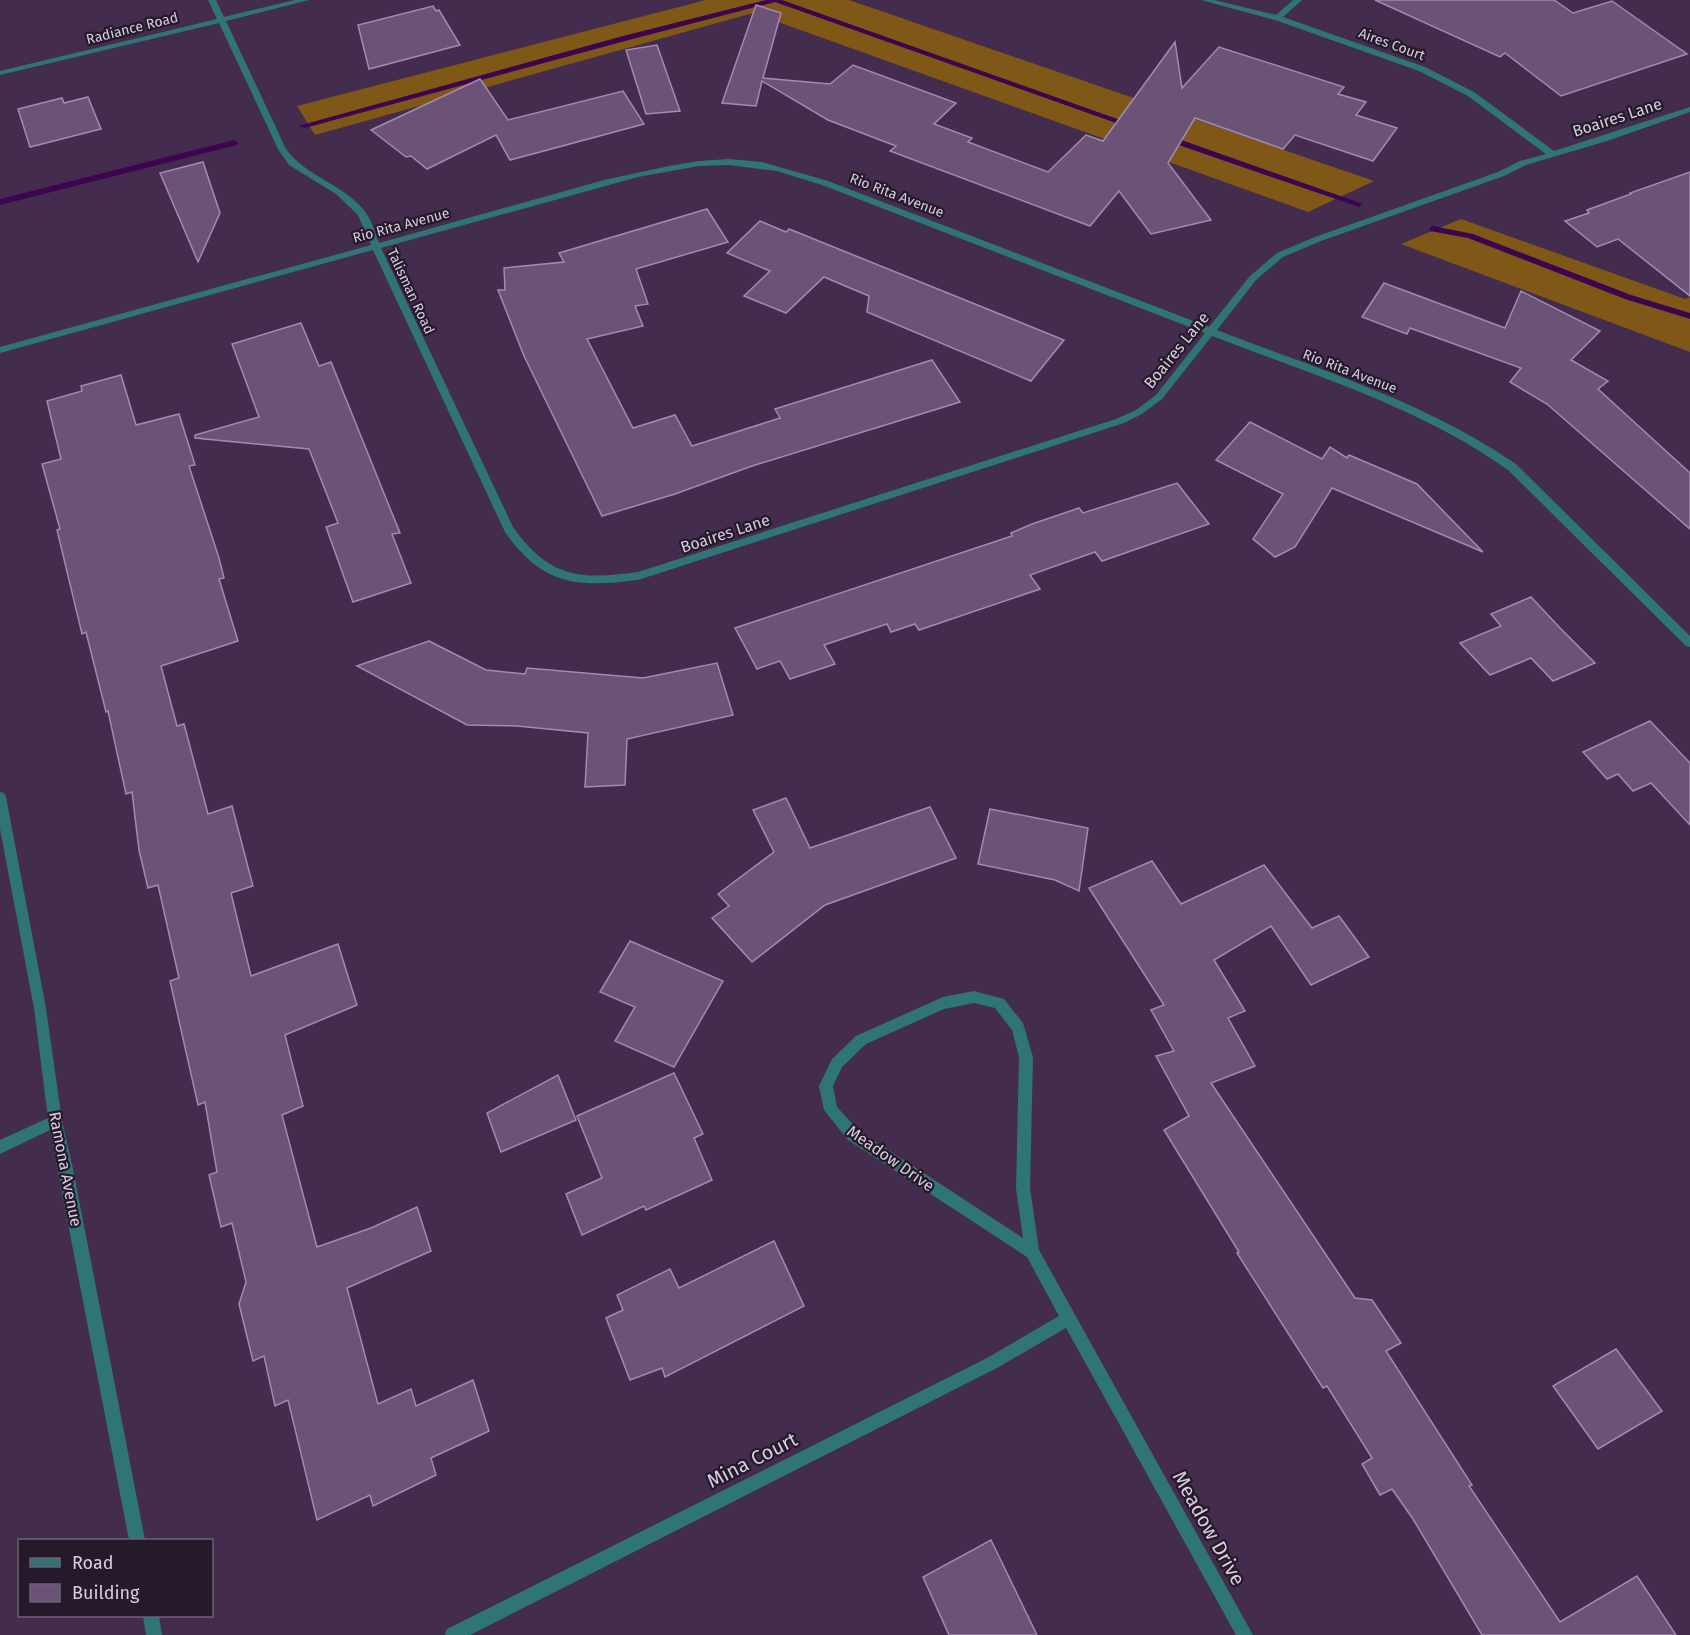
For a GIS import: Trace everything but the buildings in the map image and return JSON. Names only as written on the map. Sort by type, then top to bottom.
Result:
[{"type":"street","name":"Talisman Road","points":[[212,0],[282,149],[292,163],[339,192],[362,214],[509,530],[520,549],[537,564],[555,573]]},
{"type":"street","name":"Radiance Road","points":[[0,74],[304,0]]},
{"type":"street","name":"Aires Court","points":[[1205,0],[1278,18],[1422,69],[1471,94],[1552,154]]},
{"type":"street","points":[[1278,18],[1298,0]]},
{"type":"street","name":"Boaires Lane","points":[[555,573],[595,580],[638,576],[1093,431],[1139,412],[1159,397],[1253,278],[1280,255],[1318,239],[1502,174],[1523,163],[1604,139],[1690,109]]},
{"type":"street","name":"Rio Rita Avenue","points":[[0,350],[376,245],[674,167],[702,163],[756,164],[793,171],[846,190],[1445,424],[1480,444],[1512,467],[1690,643]]},
{"type":"street","name":"Ramona Avenue","points":[[0,797],[40,1008],[55,1121],[69,1181],[136,1539]]},
{"type":"street","name":"Meadow Drive","points":[[1032,1252],[853,1135],[831,1110],[826,1086],[837,1063],[861,1040],[943,1003],[974,997],[999,1003],[1018,1027],[1026,1057],[1023,1188],[1032,1252],[1245,1635]]},
{"type":"street","points":[[0,1147],[55,1121]]},
{"type":"street","name":"Mina Court","points":[[453,1635],[981,1368],[1068,1318]]},
{"type":"street","points":[[151,1617],[154,1635]]},
{"type":"shaded area","points":[[706,0],[849,0],[1374,181],[1308,212],[753,13],[315,135],[297,106]]},
{"type":"shaded area","points":[[1461,219],[1685,299],[1690,297],[1690,352],[1401,244]]},
{"type":"waterway","points":[[302,126],[775,0],[1133,126]]},
{"type":"waterway","points":[[1167,138],[1359,204]]},
{"type":"waterway","points":[[0,202],[234,143]]},
{"type":"waterway","points":[[1433,229],[1470,236],[1628,297],[1690,316]]}]
